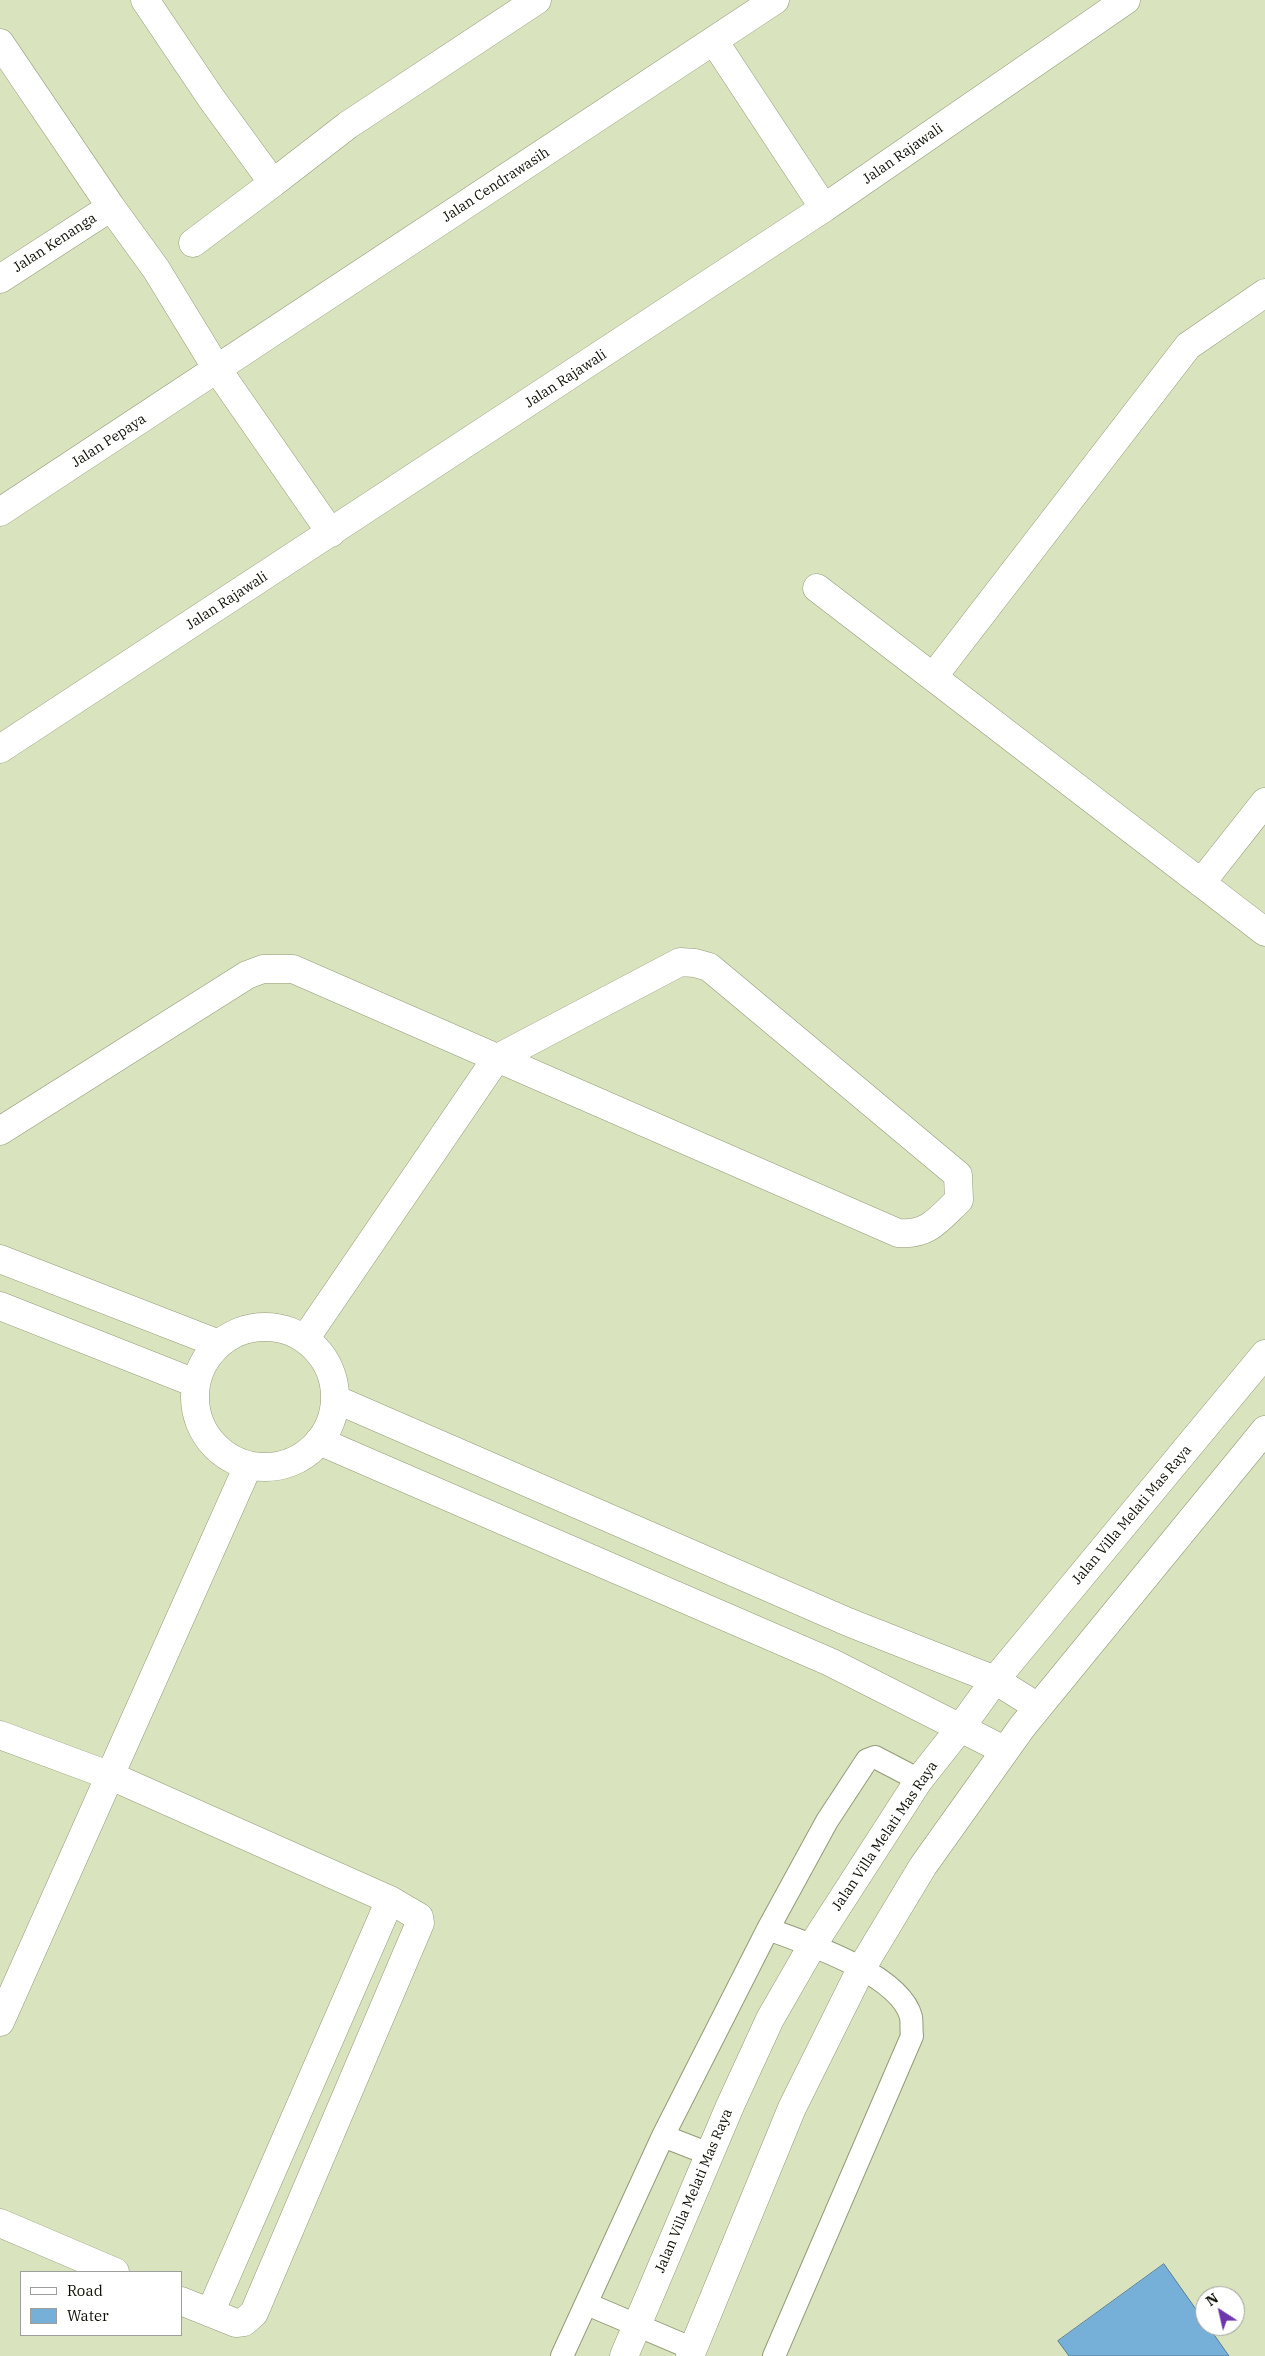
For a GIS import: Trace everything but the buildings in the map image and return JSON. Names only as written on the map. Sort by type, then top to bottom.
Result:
[{"type":"street","points":[[145,0],[211,98],[273,183]]},
{"type":"street","points":[[193,243],[348,125],[537,0]]},
{"type":"street","name":"Jalan Cendrawasih","points":[[217,369],[775,0]]},
{"type":"street","name":"Jalan Rajawali","points":[[0,749],[824,208],[1126,0]]},
{"type":"street","points":[[714,41],[824,208]]},
{"type":"street","points":[[0,44],[111,207],[156,269],[217,369],[331,533]]},
{"type":"street","name":"Jalan Kenanga","points":[[0,279],[111,207]]},
{"type":"street","points":[[933,677],[1188,346],[1265,293]]},
{"type":"street","name":"Jalan Pepaya","points":[[0,512],[217,369]]},
{"type":"street","points":[[817,588],[1265,932]]},
{"type":"street","points":[[1201,883],[1265,802]]},
{"type":"street","points":[[0,1131],[247,975],[263,969],[293,969],[496,1059],[898,1233],[914,1235],[931,1227],[959,1200],[958,1175],[709,967],[695,963],[680,962],[496,1059],[305,1339]]},
{"type":"street","points":[[0,1259],[219,1344]]},
{"type":"street","points":[[0,1306],[196,1383]]},
{"type":"street","points":[[261,1327],[285,1330],[305,1339],[322,1355],[332,1376],[335,1398],[331,1422],[320,1441],[302,1457],[280,1466],[248,1466],[215,1448],[201,1429],[195,1406],[196,1383],[204,1361],[219,1344],[239,1332],[261,1327]]},
{"type":"street","name":"Jalan Villa Melati Mas Raya","points":[[624,2356],[709,2154],[770,2019],[812,1946],[919,1780],[995,1680],[1265,1354]]},
{"type":"street","points":[[335,1398],[848,1622],[995,1680],[1038,1707]]},
{"type":"street","points":[[692,2352],[792,2108],[861,1969],[923,1866],[1004,1750],[1265,1430]]},
{"type":"street","points":[[320,1441],[830,1662],[1004,1750]]},
{"type":"street","points":[[0,2022],[248,1466]]},
{"type":"street","points":[[0,1735],[111,1776],[390,1900],[414,1912],[419,1917],[420,1923],[254,2313],[244,2322],[236,2322],[182,2301]]},
{"type":"street","points":[[210,2313],[390,1900]]},
{"type":"street","points":[[0,2223],[112,2271]]},
{"type":"lane","points":[[562,2356],[588,2304],[663,2136],[768,1929],[827,1821],[867,1760],[875,1757],[919,1780]]},
{"type":"lane","points":[[768,1929],[812,1946],[885,1982],[900,1998],[911,2016],[912,2036],[774,2356]]},
{"type":"lane","points":[[663,2136],[709,2154]]},
{"type":"lane","points":[[588,2304],[692,2352]]},
{"type":"water","points":[[1164,2264],[1195,2308],[1195,2336],[1215,2336],[1229,2356],[1069,2356],[1058,2341]]}]
